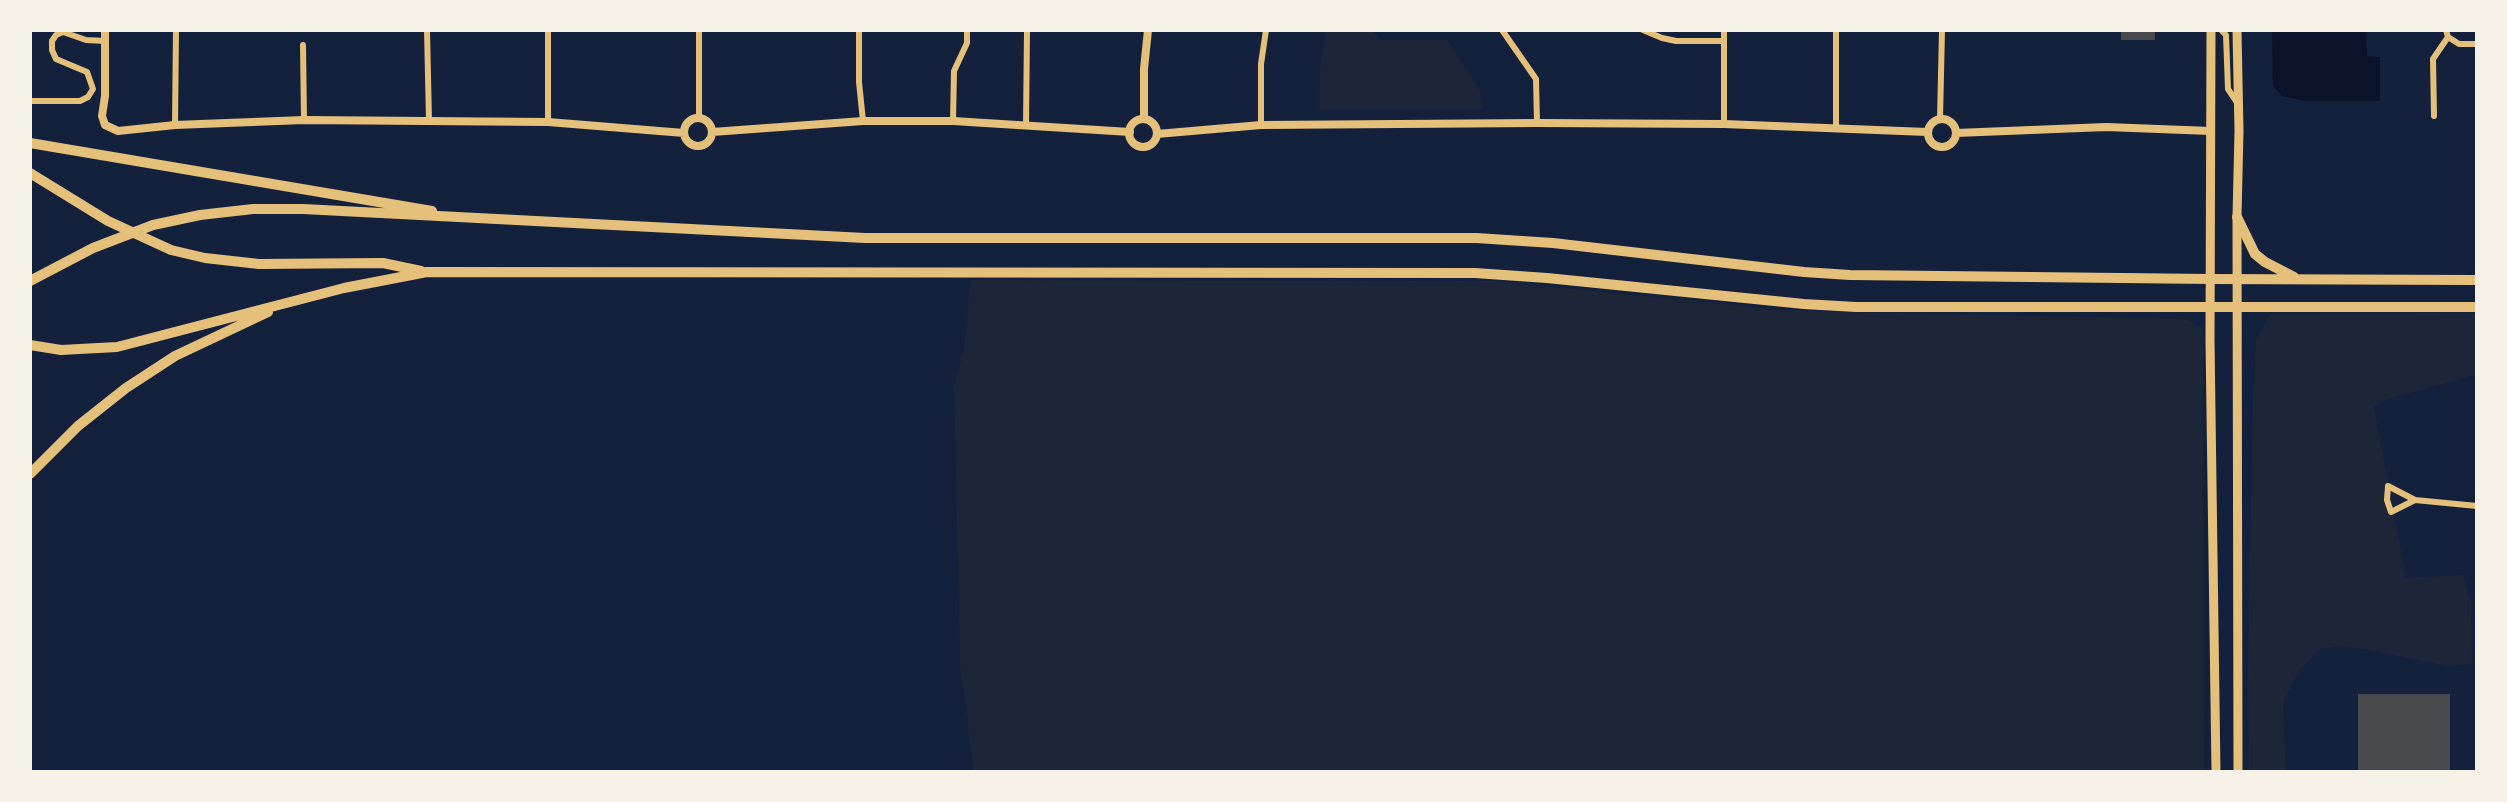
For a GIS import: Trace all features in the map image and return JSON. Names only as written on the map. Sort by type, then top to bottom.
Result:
[{"type":"highway","points":[[30,143],[482,219]]},
{"type":"highway","points":[[30,173],[108,221],[171,250],[205,258],[259,264],[383,263],[427,272]]},
{"type":"highway","points":[[30,281],[93,248],[153,225],[200,215],[253,209],[303,209],[865,238],[1476,238],[1553,243],[1804,272],[1850,275],[2477,280]]},
{"type":"highway","points":[[2237,217],[2255,254],[2297,279]]},
{"type":"highway","points":[[30,345],[61,350],[117,347],[295,300],[384,279],[427,272],[1475,273],[1856,307],[2477,307]]},
{"type":"highway","points":[[30,474],[78,426],[126,388],[165,362],[213,337],[295,300]]},
{"type":"main road","points":[[2211,30],[2210,307],[2216,772]]},
{"type":"main road","points":[[2237,30],[2238,772]]},
{"type":"street","points":[[105,30],[105,96],[102,116],[105,125],[118,131],[175,125],[304,120],[548,122],[684,133]]},
{"type":"street","points":[[175,125],[176,30]]},
{"type":"street","points":[[427,30],[429,122]]},
{"type":"street","points":[[548,30],[548,122]]},
{"type":"street","points":[[699,30],[699,118]]},
{"type":"street","points":[[859,30],[858,63],[863,121]]},
{"type":"street","points":[[953,121],[954,71],[967,43],[967,30]]},
{"type":"street","points":[[1026,126],[1027,30]]},
{"type":"street","points":[[1144,119],[1144,69],[1148,30]]},
{"type":"street","points":[[1260,125],[1261,64],[1266,30]]},
{"type":"street","points":[[1502,30],[1536,79],[1537,123]]},
{"type":"street","points":[[1643,30],[1676,41],[1724,41]]},
{"type":"street","points":[[1724,30],[1724,124]]},
{"type":"street","points":[[1836,30],[1836,127]]},
{"type":"street","points":[[1941,119],[1942,30]]},
{"type":"street","points":[[2221,30],[2226,35],[2228,90],[2238,104]]},
{"type":"street","points":[[2446,30],[2448,37],[2459,44],[2477,44]]},
{"type":"street","points":[[30,101],[80,101],[88,97],[93,89],[87,72],[56,58],[52,50],[56,35],[63,32],[86,40],[105,41]]},
{"type":"street","points":[[2434,116],[2433,59],[2448,37]]},
{"type":"street","points":[[303,45],[304,120]]},
{"type":"street","points":[[699,118],[710,124],[712,132],[709,141],[701,146],[691,144],[684,133],[690,121],[699,118]]},
{"type":"street","points":[[1144,119],[1155,125],[1157,134],[1149,145],[1140,146],[1132,141],[1130,132],[1136,121],[1144,119]]},
{"type":"street","points":[[1927,132],[1933,122],[1941,119],[1949,121],[1956,133]]},
{"type":"street","points":[[712,132],[863,121],[953,121],[1130,132]]},
{"type":"street","points":[[1157,134],[1260,125],[1537,123],[1724,124],[1927,132]]},
{"type":"street","points":[[1956,133],[2106,127],[2211,130]]},
{"type":"street","points":[[1927,132],[1933,144],[1941,147],[1950,145],[1956,133]]},
{"type":"street","points":[[2415,500],[2391,512],[2387,500],[2388,486],[2415,500],[2477,506]]},
{"type":"shaded area","points":[[1326,30],[1372,30],[1381,40],[1447,40],[1480,90],[1482,110],[1319,110],[1320,76]]},
{"type":"shaded area","points":[[2272,30],[2366,30],[2367,56],[2380,57],[2380,101],[2305,101],[2282,96],[2273,86]]},
{"type":"shaded area","points":[[971,280],[1495,281],[1794,311],[2185,319],[2203,328],[2204,772],[974,772],[960,660],[954,386],[964,349]]},
{"type":"shaded area","points":[[2477,313],[2477,375],[2387,399],[2374,407],[2406,578],[2463,575],[2471,602],[2472,664],[2447,666],[2340,646],[2319,649],[2299,671],[2286,695],[2283,707],[2286,772],[2249,772],[2248,666],[2256,341],[2270,314]]},
{"type":"building","points":[[2121,30],[2155,30],[2155,40],[2121,40]]},
{"type":"building","points":[[2358,694],[2450,694],[2450,772],[2358,772]]}]
